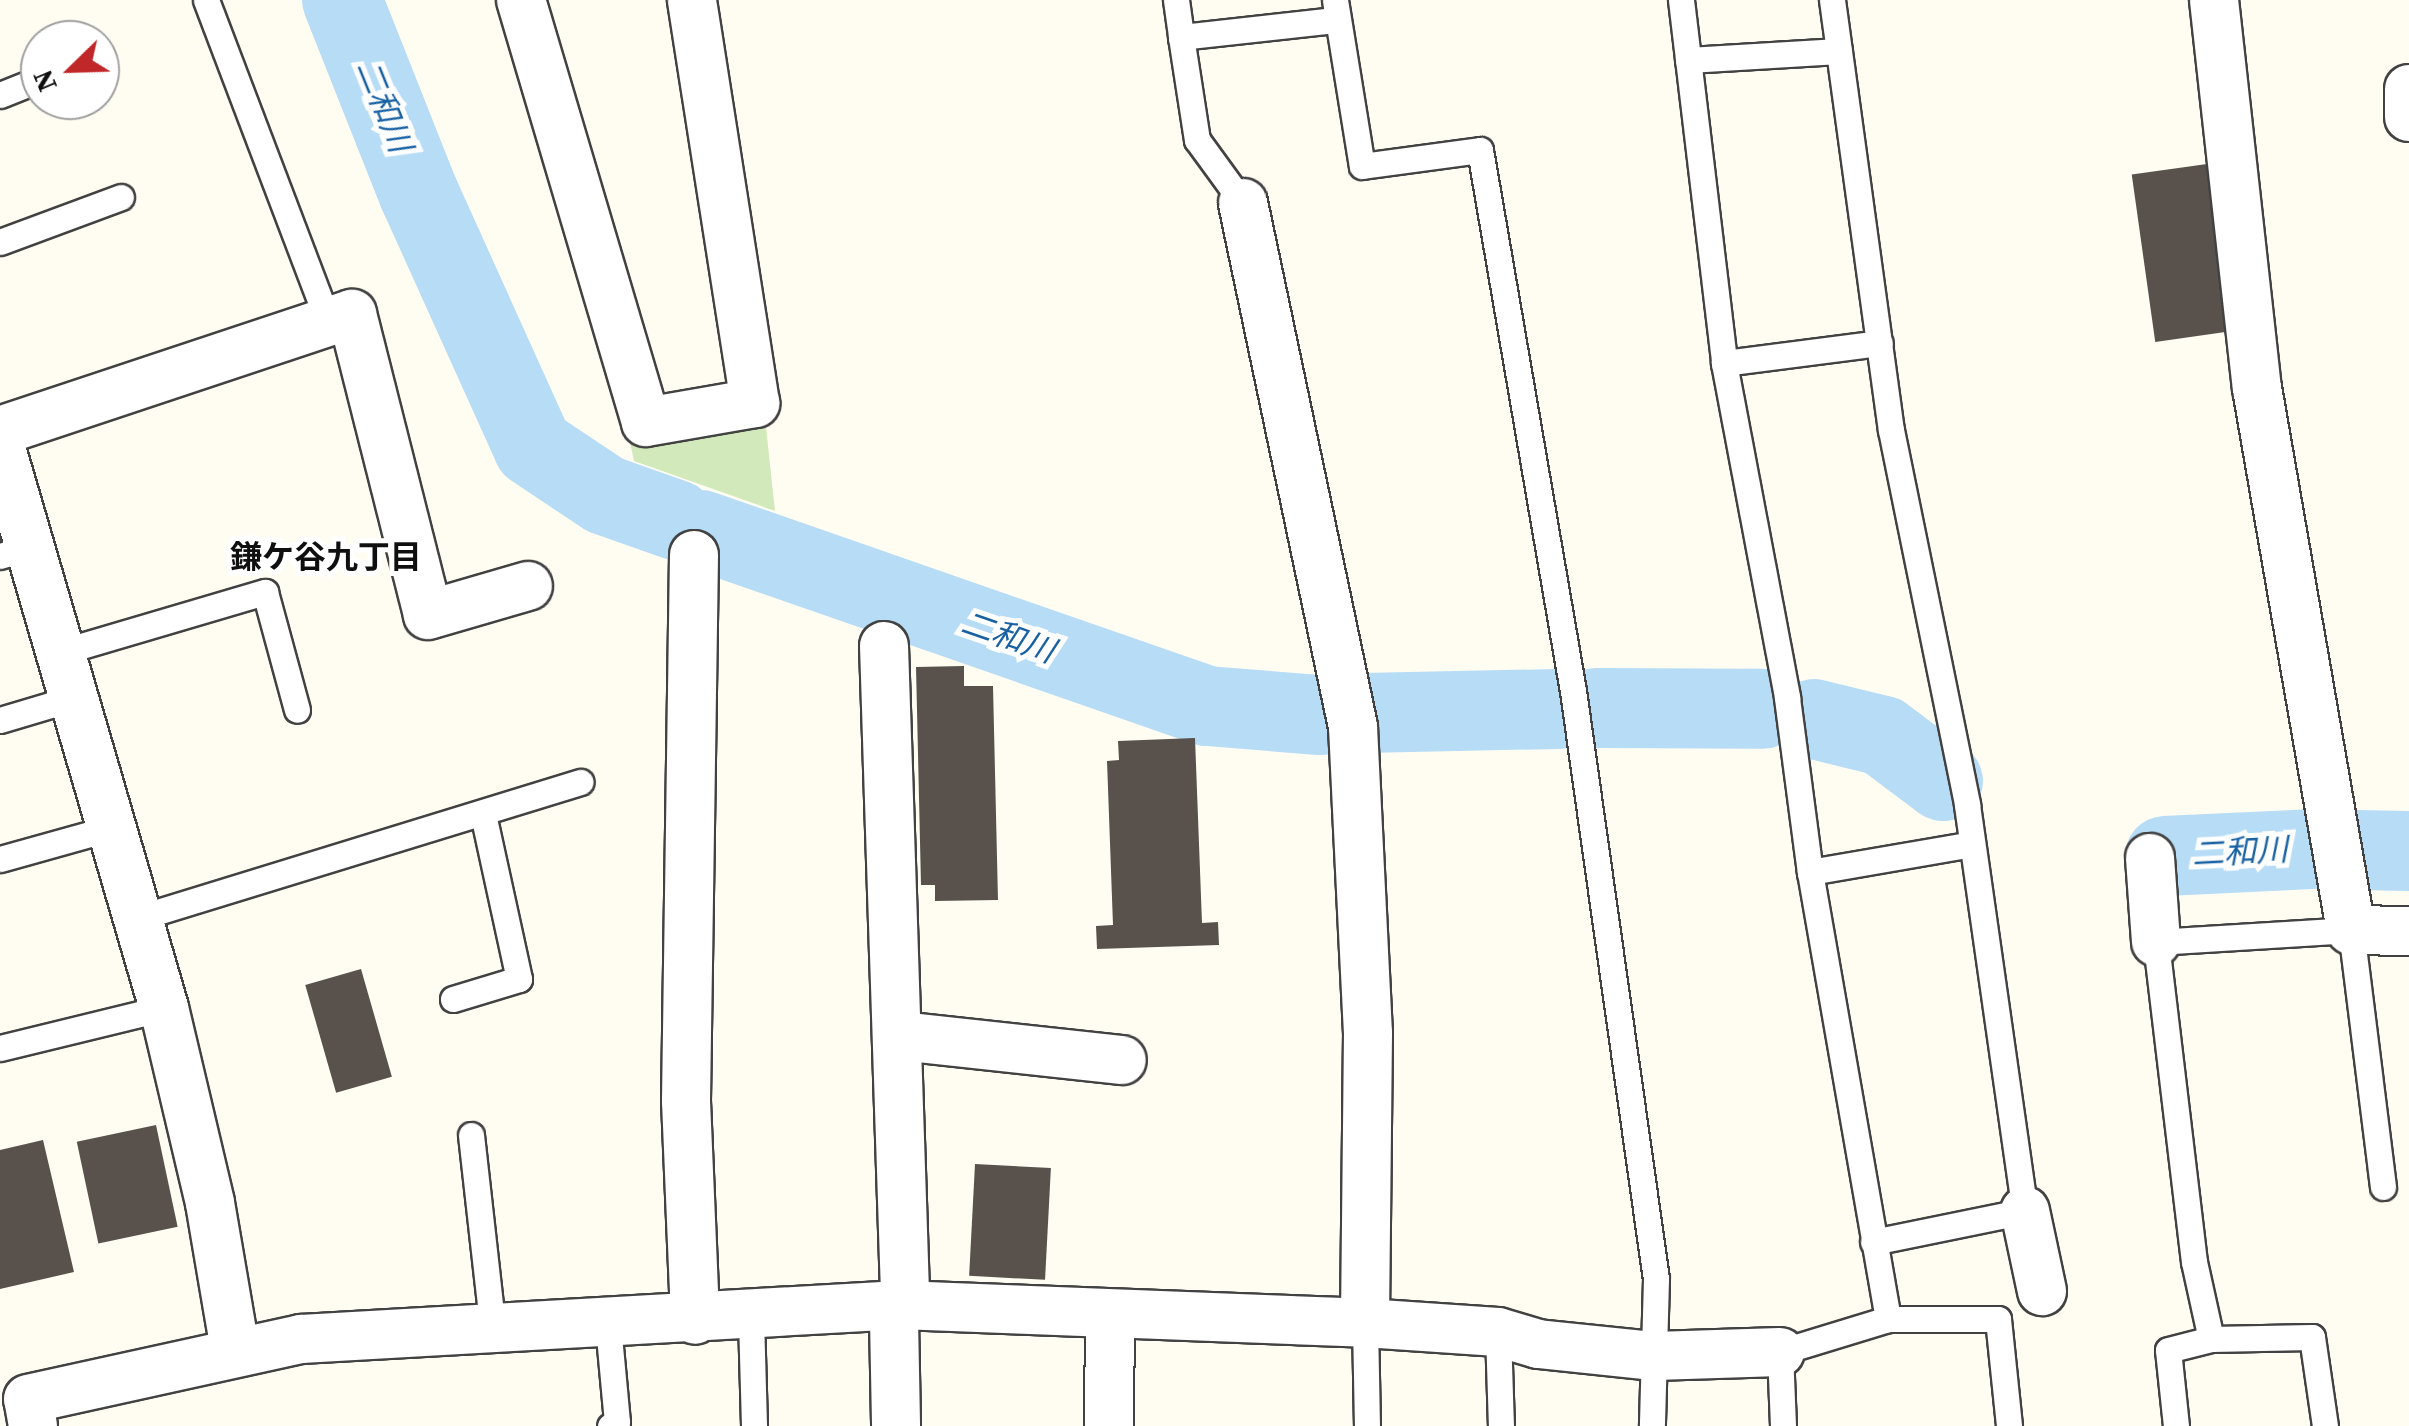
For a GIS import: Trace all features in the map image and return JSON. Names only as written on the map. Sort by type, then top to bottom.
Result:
[{"type":"street","points":[[521,0],[646,422],[755,403],[692,0]]},
{"type":"street","points":[[2214,0],[2257,388],[2351,930],[2409,930]]},
{"type":"street","points":[[2409,90],[2409,116]]},
{"type":"street","points":[[1242,203],[1353,727],[1368,1033],[1365,1323]]},
{"type":"street","points":[[0,431],[352,314],[428,615],[528,586]]},
{"type":"street","points":[[4,470],[15,552],[61,652],[164,1008],[210,1203],[234,1350]]},
{"type":"street","points":[[694,555],[686,1101],[695,1320]]},
{"type":"street","points":[[884,646],[900,1036],[896,1426]]},
{"type":"street","points":[[2150,858],[2156,942]]},
{"type":"street","points":[[900,1036],[1122,1060]]},
{"type":"street","points":[[2025,1211],[2042,1292]]},
{"type":"street","points":[[33,1426],[28,1399],[234,1350],[302,1339],[751,1318],[900,1305],[1365,1323],[1498,1332],[1538,1344],[1654,1356],[1780,1352]]},
{"type":"street","points":[[1109,1426],[1110,1314]]},
{"type":"lane","points":[[206,0],[328,322]]},
{"type":"lane","points":[[1176,0],[1197,140],[1242,203]]},
{"type":"lane","points":[[1680,0],[1724,363],[1787,698],[1810,872],[1888,1319]]},
{"type":"lane","points":[[1832,0],[1880,344],[1972,844],[2025,1211],[1873,1242]]},
{"type":"lane","points":[[1181,38],[1335,10],[1362,166],[1480,150],[1573,691],[1656,1279],[1652,1426]]},
{"type":"lane","points":[[1688,60],[1839,51]]},
{"type":"lane","points":[[0,242],[121,196]]},
{"type":"lane","points":[[1724,363],[1880,344]]},
{"type":"lane","points":[[61,652],[265,592],[297,710]]},
{"type":"lane","points":[[0,720],[74,698]]},
{"type":"lane","points":[[138,918],[581,782]]},
{"type":"lane","points":[[452,998],[519,979],[483,814]]},
{"type":"lane","points":[[0,859],[111,828]]},
{"type":"lane","points":[[1810,872],[1972,844]]},
{"type":"lane","points":[[2212,1339],[2194,1262],[2156,942],[2351,930],[2383,1188]]},
{"type":"lane","points":[[0,1048],[164,1008]]},
{"type":"lane","points":[[471,1135],[493,1330]]},
{"type":"lane","points":[[751,1318],[754,1426]]},
{"type":"lane","points":[[1783,1426],[1780,1352],[1888,1319],[1998,1320],[2009,1426]]},
{"type":"lane","points":[[1365,1323],[1367,1426]]},
{"type":"lane","points":[[608,1325],[617,1422],[610,1426]]},
{"type":"lane","points":[[1498,1332],[1501,1426]]},
{"type":"lane","points":[[2176,1426],[2168,1350],[2212,1339],[2312,1337],[2324,1426]]},
{"type":"green space","points":[[736,421],[738,431],[766,427],[775,511],[634,461],[629,437]]},
{"type":"building","points":[[2207,164],[2231,331],[2155,342],[2132,175]]},
{"type":"building","points":[[964,666],[964,686],[993,686],[998,900],[935,901],[935,885],[921,885],[916,667]]},
{"type":"building","points":[[1195,738],[1202,923],[1218,922],[1219,945],[1097,949],[1096,926],[1113,925],[1107,761],[1119,760],[1118,741]]},
{"type":"building","points":[[361,969],[392,1077],[336,1093],[305,985]]},
{"type":"building","points":[[156,1125],[178,1227],[98,1244],[77,1142]]},
{"type":"building","points":[[43,1140],[74,1272],[0,1289],[0,1150]]},
{"type":"building","points":[[975,1164],[1051,1168],[1045,1280],[969,1276]]},
{"type":"waterway","name":"二和川","points":[[342,0],[419,194],[533,447],[605,495],[676,520]]},
{"type":"waterway","name":"二和川","points":[[701,530],[1207,706],[1320,715]]},
{"type":"waterway","name":"二和川","points":[[1596,708],[1763,709]]},
{"type":"waterway","name":"二和川","points":[[1364,713],[1559,709]]},
{"type":"waterway","name":"二和川","points":[[1814,719],[1883,736],[1943,781]]},
{"type":"waterway","name":"二和川","points":[[2165,856],[2316,849]]},
{"type":"waterway","name":"二和川","points":[[2357,850],[2409,851]]},
{"type":"district","name":"鎌ケ谷九丁目","points":[[326,557]]}]
